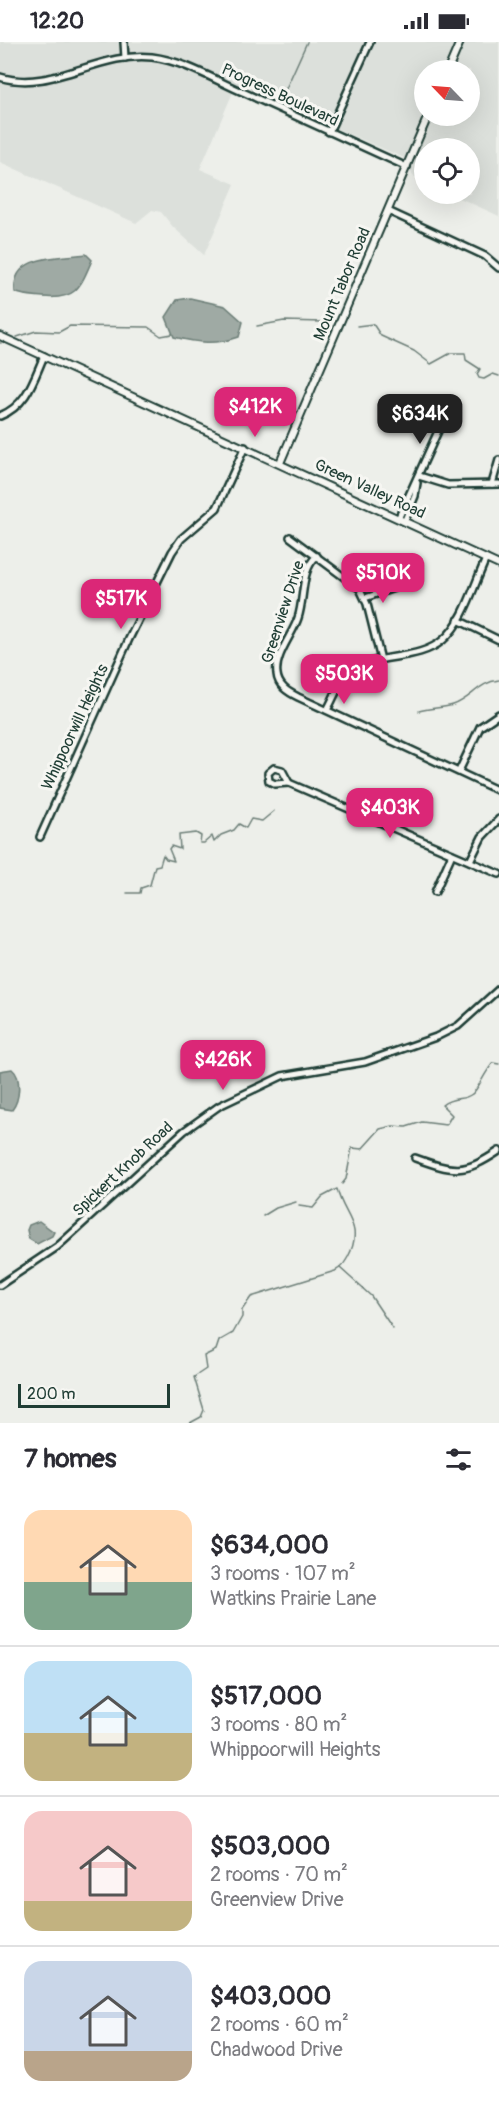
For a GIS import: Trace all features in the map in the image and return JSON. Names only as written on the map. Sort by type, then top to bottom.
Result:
[{"type":"street","points":[[124,42],[125,57]]},
{"type":"street","points":[[329,132],[370,42]]},
{"type":"street","points":[[452,60],[460,42]]},
{"type":"street","name":"Progress Boulevard","points":[[0,77],[21,81],[38,80],[125,57],[150,57],[181,65],[407,167]]},
{"type":"street","name":"Mount Tabor Road","points":[[280,463],[425,126]]},
{"type":"street","points":[[388,211],[485,256],[499,268]]},
{"type":"street","name":"Green Valley Road","points":[[0,336],[402,518],[499,565]]},
{"type":"street","points":[[0,416],[13,410],[26,396],[45,356]]},
{"type":"street","points":[[402,518],[415,496],[418,479],[444,418]]},
{"type":"street","name":"Whippoorwill Heights","points":[[40,837],[129,639],[172,552],[181,539],[217,508],[245,447]]},
{"type":"street","points":[[418,479],[448,485],[496,484],[499,460]]},
{"type":"street","points":[[290,537],[350,580],[364,598],[381,660]]},
{"type":"street","name":"Greenview Drive","points":[[317,556],[307,572],[298,620],[278,661],[276,672],[279,682],[287,691],[499,791]]},
{"type":"street","points":[[327,710],[340,684],[349,673],[364,665],[431,648],[448,634],[458,620],[486,559]]},
{"type":"street","points":[[364,598],[394,588]]},
{"type":"street","points":[[458,620],[499,639]]},
{"type":"street","points":[[459,771],[480,727],[499,714]]},
{"type":"street","points":[[289,783],[499,874]]},
{"type":"street","points":[[470,861],[482,837],[499,819]]},
{"type":"street","points":[[435,892],[452,854]]},
{"type":"street","name":"Spickert Knob Road","points":[[0,1285],[57,1247],[184,1131],[212,1110],[282,1076],[365,1062],[436,1037],[458,1026],[499,989]]},
{"type":"street","points":[[415,1158],[451,1170],[463,1170],[479,1164],[499,1151]]},
{"type":"shaded area","points":[[0,42],[499,42],[499,216],[473,204],[480,204],[480,138],[414,138],[414,176],[404,158],[236,85],[200,169],[235,184],[204,255],[173,227],[161,212],[152,210],[136,223],[0,162]]},
{"type":"shaded area","points":[[86,254],[92,260],[80,285],[70,294],[54,297],[29,296],[15,292],[16,279],[21,270],[29,264],[51,257]]},
{"type":"shaded area","points":[[190,298],[225,306],[243,322],[239,337],[207,342],[174,337],[166,317],[177,300]]},
{"type":"shaded area","points":[[12,1069],[17,1077],[19,1089],[12,1110],[0,1108],[0,1071]]},
{"type":"shaded area","points":[[39,1221],[54,1232],[52,1236],[37,1244],[29,1239],[27,1230],[29,1225]]},
{"type":"waterway","points":[[257,95],[279,104],[307,42]]},
{"type":"waterway","points":[[257,326],[284,321],[323,322]]},
{"type":"waterway","points":[[357,326],[373,324],[381,336],[414,351],[431,364],[451,353],[465,353],[466,360],[480,369],[477,374],[479,378],[484,379],[493,374],[499,376]]},
{"type":"waterway","points":[[17,337],[36,331],[59,332],[70,326],[148,327],[161,336],[172,334]]},
{"type":"waterway","points":[[419,711],[453,705],[480,687],[499,680]]},
{"type":"waterway","points":[[127,893],[140,893],[141,888],[150,885],[155,866],[160,865],[163,855],[166,859],[174,861],[169,849],[171,846],[180,849],[179,835],[196,833],[201,836],[200,843],[204,843],[212,836],[214,842],[221,835],[234,830],[239,824],[246,828],[251,819],[262,821],[274,811]]},
{"type":"waterway","points":[[342,1184],[346,1179],[352,1148],[362,1149],[380,1129],[393,1126],[406,1127],[422,1122],[446,1125],[452,1115],[442,1105],[450,1100],[472,1094],[493,1063],[499,1064]]},
{"type":"waterway","points":[[190,1423],[201,1417],[204,1410],[194,1377],[206,1369],[204,1356],[216,1350],[219,1341],[233,1333],[242,1317],[242,1310],[251,1297],[335,1271],[348,1257],[353,1246],[354,1229],[337,1189],[322,1197],[313,1208],[299,1206]]},
{"type":"waterway","points":[[263,1216],[276,1208],[296,1202]]},
{"type":"waterway","points":[[340,1268],[371,1296],[393,1329]]}]
